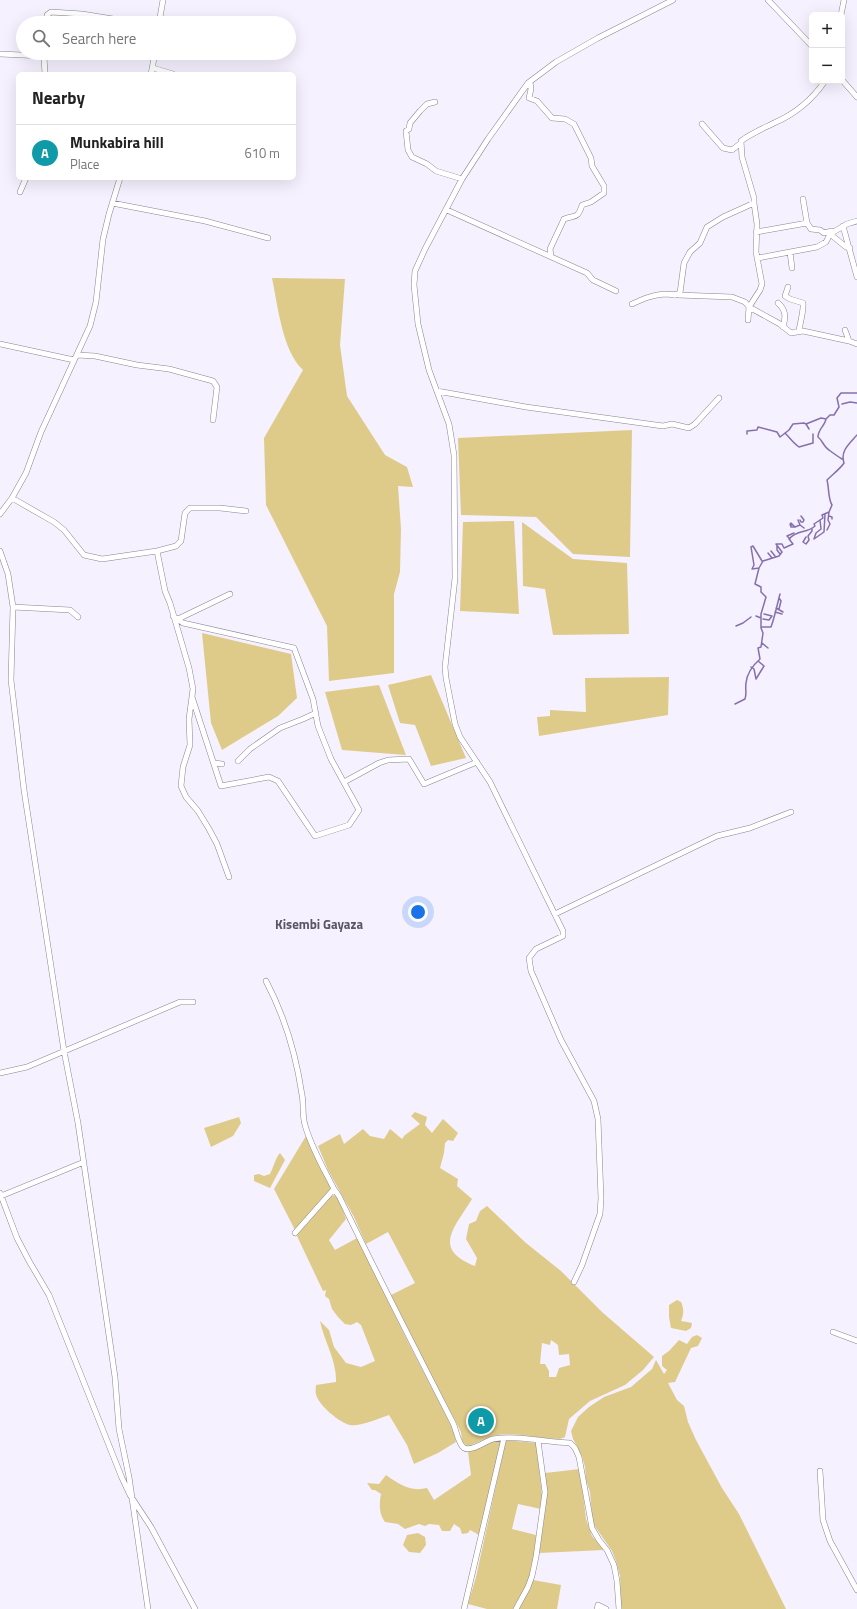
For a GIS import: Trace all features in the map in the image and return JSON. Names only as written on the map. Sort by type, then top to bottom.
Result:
[{"type":"street","points":[[160,16],[163,0]]},
{"type":"street","points":[[574,1282],[582,1265],[600,1214],[601,1198],[598,1119],[594,1101],[562,1040],[531,971],[529,958],[536,949],[563,936],[563,931],[490,782],[460,737],[455,724],[446,678],[446,653],[455,578],[455,479],[452,438],[449,424],[429,370],[418,324],[414,285],[415,271],[462,179],[530,82],[556,62],[598,38],[673,0]]},
{"type":"street","points":[[768,0],[809,43]]},
{"type":"street","points":[[842,12],[844,0]]},
{"type":"street","points":[[48,16],[51,12],[94,16]]},
{"type":"street","points":[[0,54],[16,54]]},
{"type":"street","points":[[45,60],[45,72]]},
{"type":"street","points":[[152,72],[154,60]]},
{"type":"street","points":[[153,68],[166,72]]},
{"type":"street","points":[[529,98],[531,89],[530,82]]},
{"type":"street","points":[[845,83],[857,97]]},
{"type":"street","points":[[702,124],[723,148],[732,150],[741,143],[741,141],[755,131],[775,123],[802,107],[823,84]]},
{"type":"street","points":[[521,93],[537,101],[552,118],[565,119],[574,124],[591,158],[592,166],[604,186],[604,193],[591,202],[582,205],[580,213],[576,217],[564,219],[550,249],[551,256]]},
{"type":"street","points":[[435,102],[428,104],[410,123],[409,129],[406,131],[408,150],[412,157],[416,160],[427,164],[436,171],[462,179]]},
{"type":"street","points":[[741,143],[742,157],[754,198],[757,217],[756,232],[762,284],[760,290],[749,307],[748,320]]},
{"type":"street","points":[[20,192],[25,180]]},
{"type":"street","points":[[0,514],[12,498],[26,473],[41,432],[77,355],[94,313],[103,239],[119,180]]},
{"type":"street","points":[[804,199],[807,223],[811,229],[820,230],[824,233],[832,230],[831,234],[846,247],[850,248]]},
{"type":"street","points":[[112,203],[205,221],[268,238]]},
{"type":"street","points":[[678,295],[682,290],[684,263],[690,252],[700,243],[707,227],[723,217],[754,203]]},
{"type":"street","points":[[446,210],[587,273],[593,280],[616,291]]},
{"type":"street","points":[[758,258],[817,247],[826,242],[831,234],[843,226],[857,221]]},
{"type":"street","points":[[756,232],[807,223]]},
{"type":"street","points":[[843,226],[857,277]]},
{"type":"street","points":[[790,252],[792,268]]},
{"type":"street","points":[[788,287],[785,296],[803,303],[804,308],[802,311],[799,331]]},
{"type":"street","points":[[632,304],[647,297],[664,294],[732,296],[745,302],[749,307],[791,333],[799,331],[857,344]]},
{"type":"street","points":[[778,303],[782,306],[785,315],[783,327]]},
{"type":"street","points":[[845,330],[849,341]]},
{"type":"street","points":[[0,344],[74,360]]},
{"type":"street","points":[[77,355],[95,356],[137,366],[169,369],[213,382],[217,387],[213,420]]},
{"type":"street","points":[[437,392],[526,407],[663,426],[672,424],[689,428],[695,424],[719,398]]},
{"type":"street","points":[[12,498],[54,522],[64,530],[84,555],[91,558],[102,559],[173,548],[179,544],[186,513],[190,508],[220,508],[246,511]]},
{"type":"street","points":[[0,551],[8,574],[13,607],[10,680],[24,790],[64,1051],[84,1162],[115,1377],[119,1429],[129,1477],[130,1495],[136,1523],[148,1609]]},
{"type":"street","points":[[157,551],[163,583],[189,668],[193,689],[189,719],[190,745],[183,767],[181,786],[186,797],[198,811],[217,844],[229,877]]},
{"type":"street","points":[[178,619],[230,594]]},
{"type":"street","points":[[13,607],[70,610],[78,617]]},
{"type":"street","points":[[173,616],[183,623],[294,648],[314,699],[318,726],[331,759],[359,810],[349,825],[315,836],[278,781],[269,777],[221,786],[192,697]]},
{"type":"street","points":[[238,761],[250,749],[280,728],[303,720],[316,713]]},
{"type":"street","points":[[344,782],[379,763],[388,760],[409,760],[424,784],[477,762]]},
{"type":"street","points":[[214,764],[222,764]]},
{"type":"street","points":[[555,914],[717,836],[750,828],[791,812]]},
{"type":"street","points":[[266,981],[276,1000],[293,1049],[302,1095],[304,1123],[307,1131],[334,1190],[339,1196],[457,1431],[459,1443],[464,1448],[471,1448],[489,1440],[504,1438],[570,1443],[575,1448],[579,1457],[592,1528],[607,1550],[614,1565],[618,1581],[619,1609]]},
{"type":"street","points":[[0,1074],[28,1067],[180,1002],[193,1002]]},
{"type":"street","points":[[84,1162],[0,1195],[17,1238],[49,1295],[102,1431],[130,1495],[151,1527],[195,1609]]},
{"type":"street","points":[[294,1233],[334,1190]]},
{"type":"street","points":[[833,1332],[857,1341]]},
{"type":"street","points":[[464,1609],[504,1438]]},
{"type":"street","points":[[516,1609],[532,1576],[544,1500],[545,1492],[538,1441]]},
{"type":"street","points":[[820,1471],[824,1520],[830,1541],[857,1590]]},
{"type":"street","points":[[597,1609],[598,1605],[606,1609]]},
{"type":"shaded area","points":[[272,278],[345,279],[340,345],[347,396],[385,455],[407,467],[413,487],[398,486],[401,529],[400,572],[394,594],[394,673],[329,681],[327,626],[266,505],[264,438],[303,370],[290,351],[282,327]]},
{"type":"shaded area","points":[[632,430],[630,557],[573,554],[536,517],[461,515],[458,438]]},
{"type":"shaded area","points":[[514,521],[519,614],[460,611],[463,522]]},
{"type":"shaded area","points":[[522,522],[573,559],[627,563],[629,634],[553,635],[545,589],[523,586]]},
{"type":"shaded area","points":[[202,633],[291,654],[297,698],[278,716],[222,750],[211,723]]},
{"type":"shaded area","points":[[431,675],[466,758],[431,766],[415,725],[400,723],[388,685]]},
{"type":"shaded area","points":[[669,677],[668,715],[539,736],[537,717],[550,716],[550,710],[586,712],[585,678]]},
{"type":"shaded area","points":[[379,685],[406,755],[342,750],[325,692]]},
{"type":"shaded area","points":[[415,1112],[427,1117],[425,1125],[432,1133],[443,1119],[458,1133],[453,1141],[448,1140],[445,1143],[440,1168],[458,1179],[457,1186],[472,1199],[454,1228],[450,1245],[454,1252],[462,1259],[475,1266],[477,1258],[466,1239],[469,1224],[476,1221],[480,1211],[487,1206],[526,1243],[561,1271],[602,1312],[654,1357],[643,1370],[625,1385],[590,1401],[569,1419],[565,1437],[560,1439],[552,1439],[505,1434],[493,1436],[467,1446],[462,1442],[461,1432],[391,1295],[415,1283],[388,1232],[366,1244],[354,1217],[328,1170],[318,1146],[340,1134],[344,1144],[363,1129],[370,1136],[384,1139],[390,1129],[402,1139],[420,1124],[411,1116]],"holes":[[[551,1340],[558,1345],[559,1355],[569,1354],[570,1365],[559,1368],[556,1377],[549,1377],[549,1371],[545,1364],[540,1364],[542,1343],[550,1345]]]},
{"type":"shaded area","points":[[239,1117],[241,1123],[233,1136],[211,1147],[204,1128]]},
{"type":"shaded area","points":[[306,1136],[332,1189],[295,1230],[274,1189]]},
{"type":"shaded area","points":[[280,1153],[285,1160],[270,1188],[254,1181],[254,1175],[259,1174],[264,1176],[270,1174]]},
{"type":"shaded area","points":[[336,1195],[346,1219],[329,1240],[335,1250],[357,1238],[453,1429],[456,1442],[438,1453],[414,1464],[407,1445],[389,1415],[364,1424],[346,1424],[325,1408],[316,1394],[316,1385],[336,1382],[334,1366],[320,1321],[329,1330],[334,1347],[346,1363],[361,1367],[375,1361],[361,1325],[357,1322],[351,1325],[345,1324],[332,1309],[329,1299],[325,1296],[326,1290],[323,1291],[297,1236],[331,1196]]},
{"type":"shaded area","points":[[677,1300],[681,1302],[683,1307],[681,1321],[692,1323],[691,1328],[686,1331],[671,1328],[669,1305]]},
{"type":"shaded area","points":[[697,1335],[702,1338],[698,1346],[691,1348],[675,1382],[668,1383],[677,1400],[684,1406],[688,1422],[696,1440],[722,1488],[739,1514],[786,1609],[621,1609],[620,1576],[616,1561],[612,1551],[594,1525],[585,1467],[571,1431],[578,1417],[589,1407],[604,1397],[631,1387],[652,1369],[656,1360],[664,1374],[667,1370],[662,1366],[662,1356],[679,1340],[687,1344],[692,1337]]},
{"type":"shaded area","points":[[502,1440],[479,1535],[470,1530],[468,1533],[462,1534],[460,1528],[454,1524],[450,1531],[442,1531],[439,1525],[429,1524],[425,1526],[419,1524],[405,1529],[398,1524],[385,1522],[380,1508],[381,1494],[375,1490],[372,1490],[367,1483],[379,1484],[386,1475],[406,1487],[416,1489],[427,1488],[434,1500],[471,1475],[468,1452],[487,1442]]},
{"type":"shaded area","points":[[506,1440],[536,1443],[542,1495],[541,1509],[518,1504],[512,1529],[536,1535],[532,1567],[525,1587],[513,1609],[487,1609],[468,1604],[476,1577]]},
{"type":"shaded area","points":[[580,1469],[586,1519],[592,1536],[604,1550],[539,1553],[545,1503],[545,1473]]},
{"type":"shaded area","points":[[418,1533],[425,1537],[426,1545],[420,1553],[409,1552],[403,1545],[407,1535]]},
{"type":"shaded area","points":[[533,1580],[561,1585],[557,1609],[518,1609]]},
{"type":"waterway","points":[[747,434],[747,431],[757,430],[758,427],[777,432],[780,437],[789,430],[793,424],[806,424],[821,418],[826,419],[830,415],[834,415],[839,407],[837,398],[841,393],[857,393]]},
{"type":"waterway","points":[[842,404],[850,402],[857,403]]},
{"type":"waterway","points":[[826,419],[818,437],[827,449],[842,459]]},
{"type":"waterway","points":[[806,424],[809,429]]},
{"type":"waterway","points":[[785,433],[799,447],[813,443],[813,434]]},
{"type":"waterway","points":[[735,704],[745,699],[747,676],[752,667],[760,659],[758,648],[761,647],[763,633],[761,628],[761,614],[766,597],[761,592],[761,587],[755,584],[759,568],[763,561],[779,556],[782,552],[776,544],[782,544],[784,548],[793,544],[789,539],[792,536],[812,528],[815,526],[814,524],[823,518],[822,515],[829,512],[832,505],[827,480],[844,463],[844,451],[857,435]]},
{"type":"waterway","points":[[827,530],[830,524],[828,520],[829,512]]},
{"type":"waterway","points":[[820,520],[821,529],[816,533],[814,539],[824,532],[825,514]]},
{"type":"waterway","points":[[800,520],[801,522],[804,520],[801,516]]},
{"type":"waterway","points":[[829,516],[832,517],[832,519]]},
{"type":"waterway","points":[[798,520],[800,525],[804,528]]},
{"type":"waterway","points":[[791,523],[795,527],[800,525]]},
{"type":"waterway","points":[[792,525],[790,524],[791,527],[795,527]]},
{"type":"waterway","points":[[806,537],[803,542],[806,544],[809,540],[808,536],[812,529]]},
{"type":"waterway","points":[[790,539],[787,536],[794,533]]},
{"type":"waterway","points":[[759,568],[752,569],[754,565],[751,547],[753,546],[762,561]]},
{"type":"waterway","points":[[777,546],[777,550],[780,554]]},
{"type":"waterway","points":[[771,551],[775,556]]},
{"type":"waterway","points":[[768,553],[772,558]]},
{"type":"waterway","points":[[761,627],[771,627],[780,594]]},
{"type":"waterway","points":[[779,598],[781,601],[779,609]]},
{"type":"waterway","points":[[776,608],[783,612]]},
{"type":"waterway","points":[[775,612],[782,614]]},
{"type":"waterway","points":[[763,619],[769,620],[772,616],[764,614]]},
{"type":"waterway","points":[[756,616],[761,618]]},
{"type":"waterway","points":[[736,626],[751,617]]},
{"type":"waterway","points":[[762,643],[768,648]]},
{"type":"waterway","points":[[751,667],[754,669],[756,679],[764,666],[758,661]]},
{"type":"place","name":"Munkabira hill","points":[[481,1421]]},
{"type":"district","name":"Kisembi Gayaza","points":[[319,924]]}]
